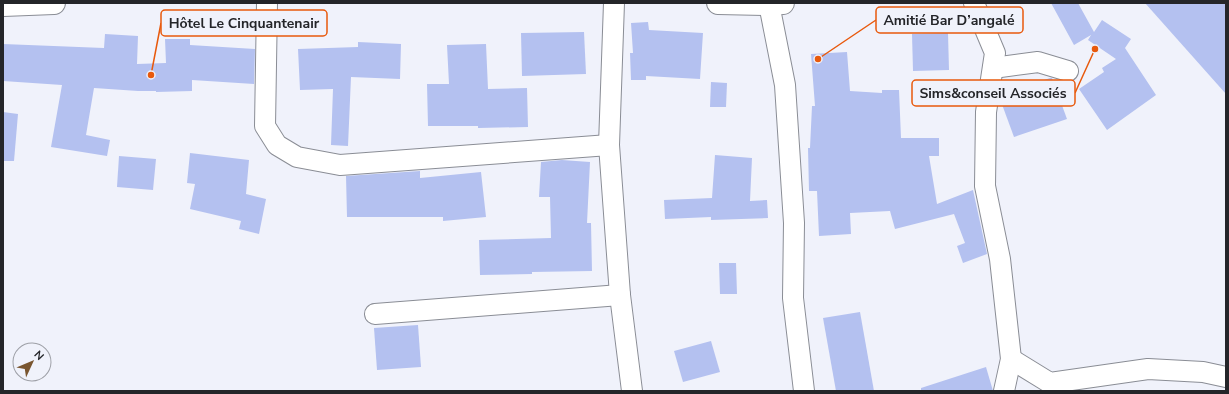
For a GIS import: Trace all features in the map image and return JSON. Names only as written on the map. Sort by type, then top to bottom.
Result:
[{"type":"street","points":[[3,5],[54,3]]},
{"type":"street","points":[[267,3],[265,126],[277,145],[297,157],[340,165],[609,145]]},
{"type":"street","points":[[614,3],[609,145],[620,295],[632,391]]},
{"type":"street","points":[[718,3],[776,4],[785,85],[794,223],[793,298],[804,391]]},
{"type":"street","points":[[974,3],[995,53],[986,112],[985,186],[1000,259],[1012,360],[1004,391]]},
{"type":"street","points":[[993,68],[1038,62],[1068,71]]},
{"type":"street","points":[[375,314],[620,295]]},
{"type":"street","points":[[1012,360],[1050,383],[1148,369],[1203,372],[1226,377]]},
{"type":"building","points":[[1051,3],[1078,3],[1094,32],[1102,20],[1131,39],[1125,48],[1156,95],[1107,130],[1079,89],[1104,72],[1102,68],[1116,59],[1088,40],[1091,35],[1074,45]]},
{"type":"building","points":[[1145,3],[1226,3],[1226,94]]},
{"type":"building","points":[[648,22],[649,30],[703,33],[700,79],[646,76],[646,80],[631,80],[630,53],[633,53],[631,23]]},
{"type":"building","points":[[584,32],[586,74],[522,76],[521,33]]},
{"type":"building","points":[[948,33],[949,70],[913,71],[912,34]]},
{"type":"building","points":[[105,34],[138,36],[137,64],[166,63],[165,39],[190,39],[190,45],[255,49],[254,84],[192,80],[192,91],[156,92],[94,88],[86,135],[110,140],[107,156],[51,147],[62,85],[3,81],[3,44],[104,48]]},
{"type":"building","points":[[358,42],[401,44],[400,79],[351,77],[348,146],[331,145],[333,89],[300,90],[298,49],[358,47]]},
{"type":"building","points":[[486,44],[488,89],[527,88],[528,127],[478,128],[478,126],[428,126],[427,84],[449,84],[447,45]]},
{"type":"building","points":[[847,52],[850,91],[882,93],[882,90],[899,90],[901,138],[939,138],[939,156],[929,156],[937,204],[973,190],[987,254],[963,263],[957,246],[965,243],[954,214],[895,229],[890,211],[850,213],[851,234],[819,236],[817,191],[809,191],[808,148],[810,148],[812,106],[815,106],[811,54]]},
{"type":"building","points":[[1052,78],[1067,119],[1014,137],[1000,99],[1000,95]]},
{"type":"building","points":[[711,82],[727,83],[726,107],[710,107]]},
{"type":"building","points":[[3,112],[18,114],[14,161],[3,161]]},
{"type":"building","points":[[190,153],[249,160],[246,194],[266,199],[259,234],[239,229],[241,221],[190,209],[195,184],[187,183]]},
{"type":"building","points":[[715,155],[752,158],[750,201],[767,200],[768,218],[711,220],[711,217],[665,219],[664,200],[712,198]]},
{"type":"building","points":[[119,156],[156,159],[153,190],[117,187]]},
{"type":"building","points":[[562,160],[590,162],[587,223],[591,223],[592,271],[480,275],[479,240],[551,238],[550,197],[539,197],[541,162]]},
{"type":"building","points":[[420,171],[420,178],[481,172],[486,217],[443,221],[443,217],[347,217],[346,176]]},
{"type":"building","points":[[719,263],[736,263],[737,294],[720,294]]},
{"type":"building","points":[[860,312],[874,391],[836,391],[823,318]]},
{"type":"building","points":[[418,325],[421,367],[377,370],[374,328]]},
{"type":"building","points":[[711,341],[720,372],[683,382],[674,351]]},
{"type":"building","points":[[986,367],[993,391],[921,391],[921,388]]},
{"type":"place","name":"Sims&conseil Associés","points":[[1095,49]]},
{"type":"place","name":"Amitié Bar D’angalé","points":[[818,59]]},
{"type":"place","name":"Hôtel Le Cinquantenair","points":[[151,75]]}]
